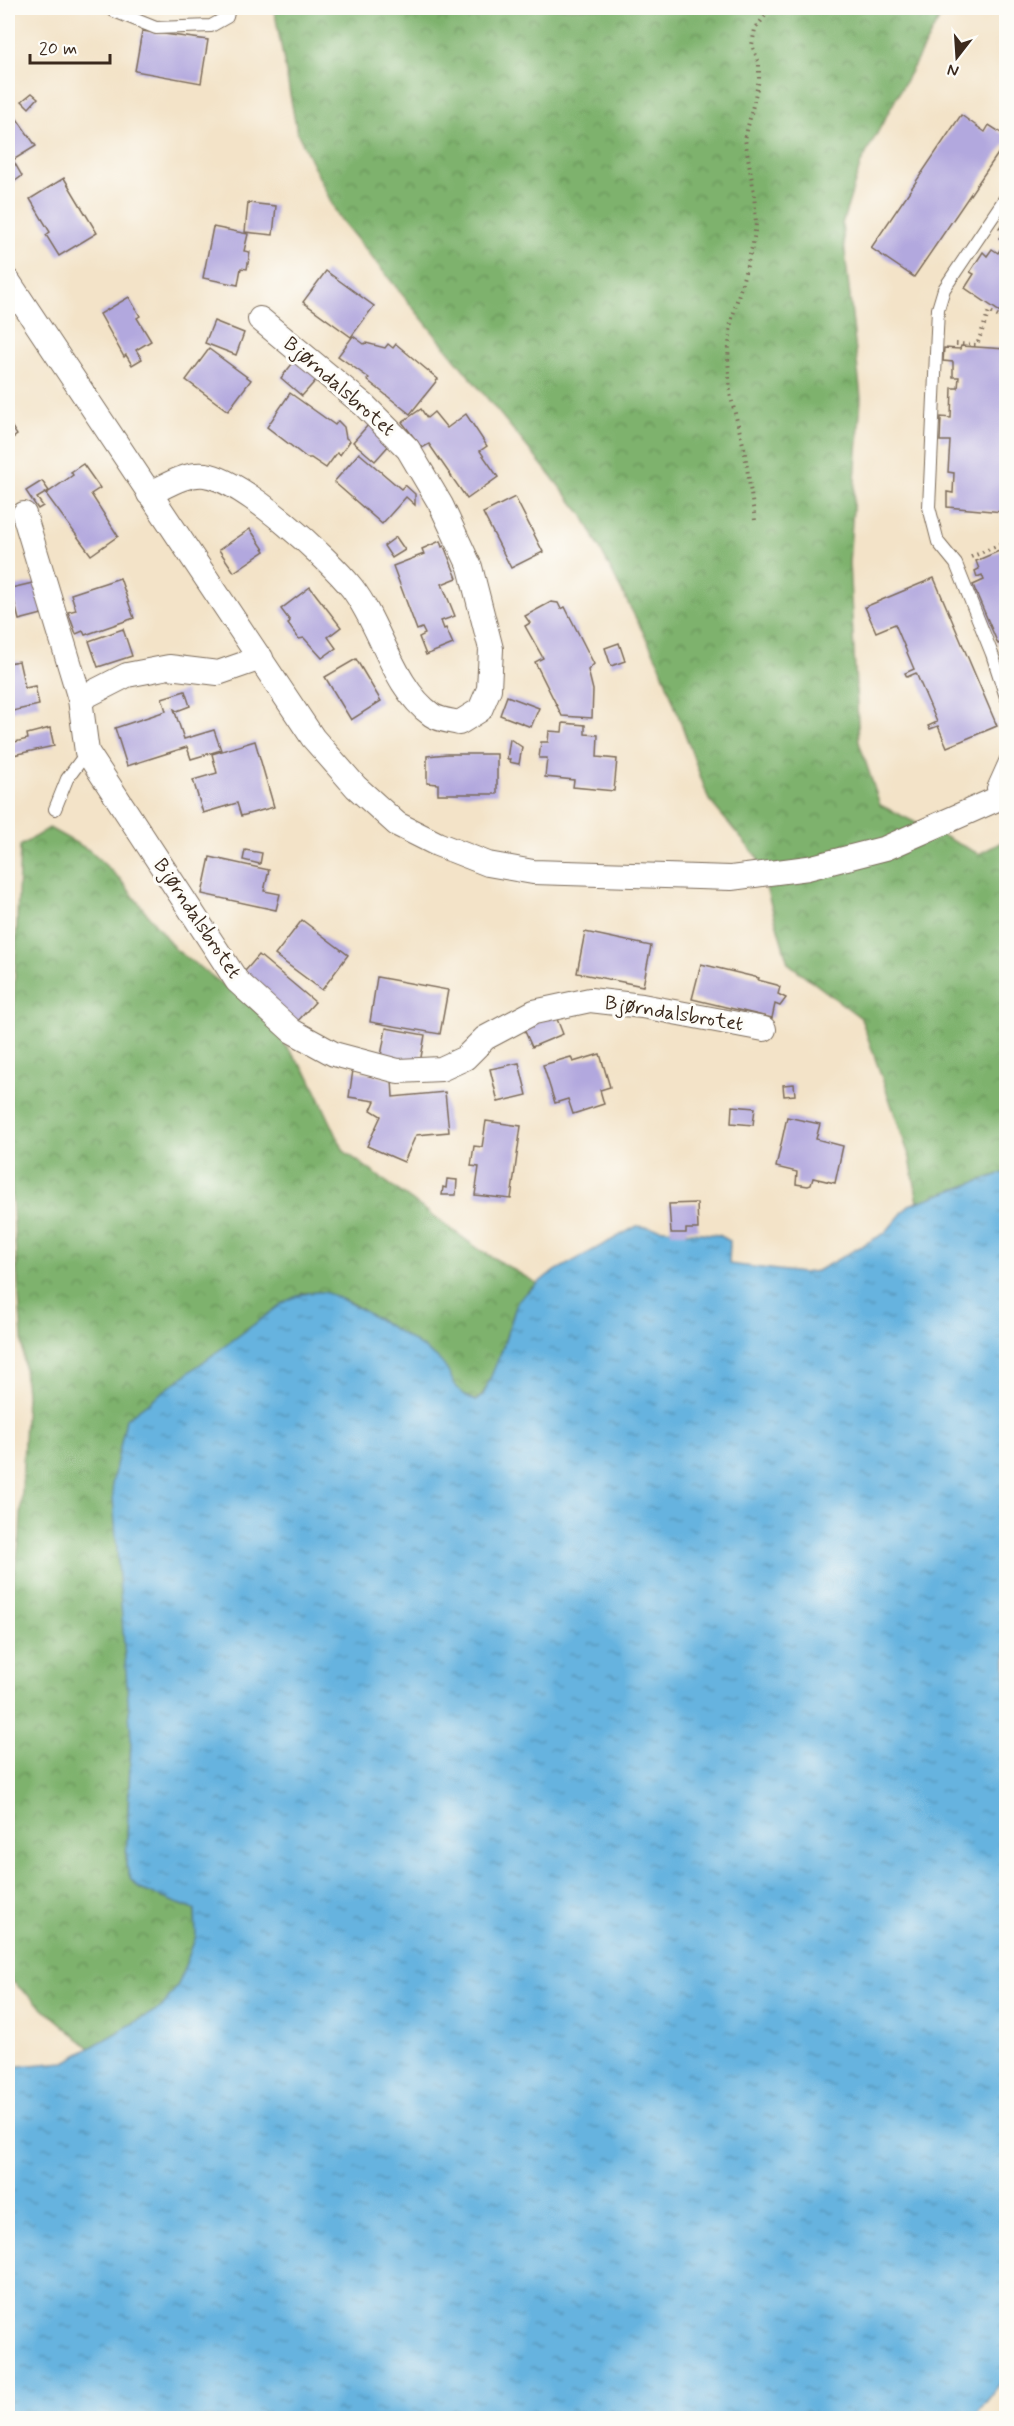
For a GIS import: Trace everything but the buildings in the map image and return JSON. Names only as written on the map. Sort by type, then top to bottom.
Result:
[{"type":"street","points":[[8,281],[313,738],[356,787],[397,824],[437,844],[488,864],[533,872],[731,878],[808,868],[886,848],[1002,798]]},
{"type":"street","name":"Bjørndalsbrotet","points":[[149,494],[180,479],[205,475],[235,486],[292,528],[353,589],[411,694],[434,716],[459,723],[480,710],[489,689],[491,649],[470,567],[441,505],[408,449],[364,405],[260,319]]},
{"type":"street","name":"Bjørndalsbrotet","points":[[24,514],[80,699],[87,752],[237,981],[292,1031],[334,1054],[398,1071],[441,1069],[465,1058],[485,1038],[534,1012],[590,1000],[642,1006],[764,1029]]},
{"type":"street","points":[[80,699],[127,675],[169,667],[218,673],[261,658]]},
{"type":"lane","points":[[113,8],[114,11],[129,18],[156,28],[211,26],[227,17],[229,8]]},
{"type":"lane","points":[[1006,197],[944,289],[938,309],[928,507],[938,542],[956,564],[992,654],[1006,697]]},
{"type":"lane","points":[[55,809],[67,779],[87,752]]},
{"type":"lane","points":[[1002,798],[993,788],[1006,759]]},
{"type":"path","points":[[755,520],[744,448],[730,394],[728,358],[731,322],[753,244],[756,224],[754,193],[745,139],[759,80],[759,63],[752,45],[755,29],[771,8]]},
{"type":"path","points":[[936,344],[977,345],[989,311],[1006,321]]},
{"type":"path","points":[[956,564],[1006,542]]},
{"type":"green space","points":[[274,8],[945,8],[861,163],[842,224],[861,398],[849,563],[859,742],[880,805],[979,854],[1006,840],[1006,1172],[918,1202],[910,1158],[861,1018],[788,963],[757,857],[709,800],[660,665],[582,514],[338,216],[297,132]]},
{"type":"green space","points":[[49,828],[89,850],[119,878],[175,949],[259,1011],[309,1076],[344,1151],[480,1250],[538,1284],[519,1300],[496,1368],[484,1392],[476,1401],[464,1396],[456,1389],[439,1360],[353,1304],[323,1292],[302,1293],[131,1739],[126,1865],[140,1889],[195,1910],[196,1936],[178,1985],[162,2007],[90,2048],[8,1978],[8,1615],[20,1536],[26,1394],[8,1142],[20,846]]},
{"type":"water","points":[[1006,1172],[1006,2376],[974,2418],[8,2418],[8,2067],[65,2062],[162,2007],[178,1985],[196,1936],[195,1910],[140,1889],[131,1880],[126,1865],[131,1739],[112,1484],[126,1419],[283,1303],[311,1292],[322,1292],[345,1301],[428,1351],[447,1369],[456,1386],[476,1401],[483,1395],[502,1350],[518,1300],[548,1275],[637,1226],[719,1235],[730,1241],[729,1264],[802,1273],[817,1271],[885,1233],[909,1205]]}]
